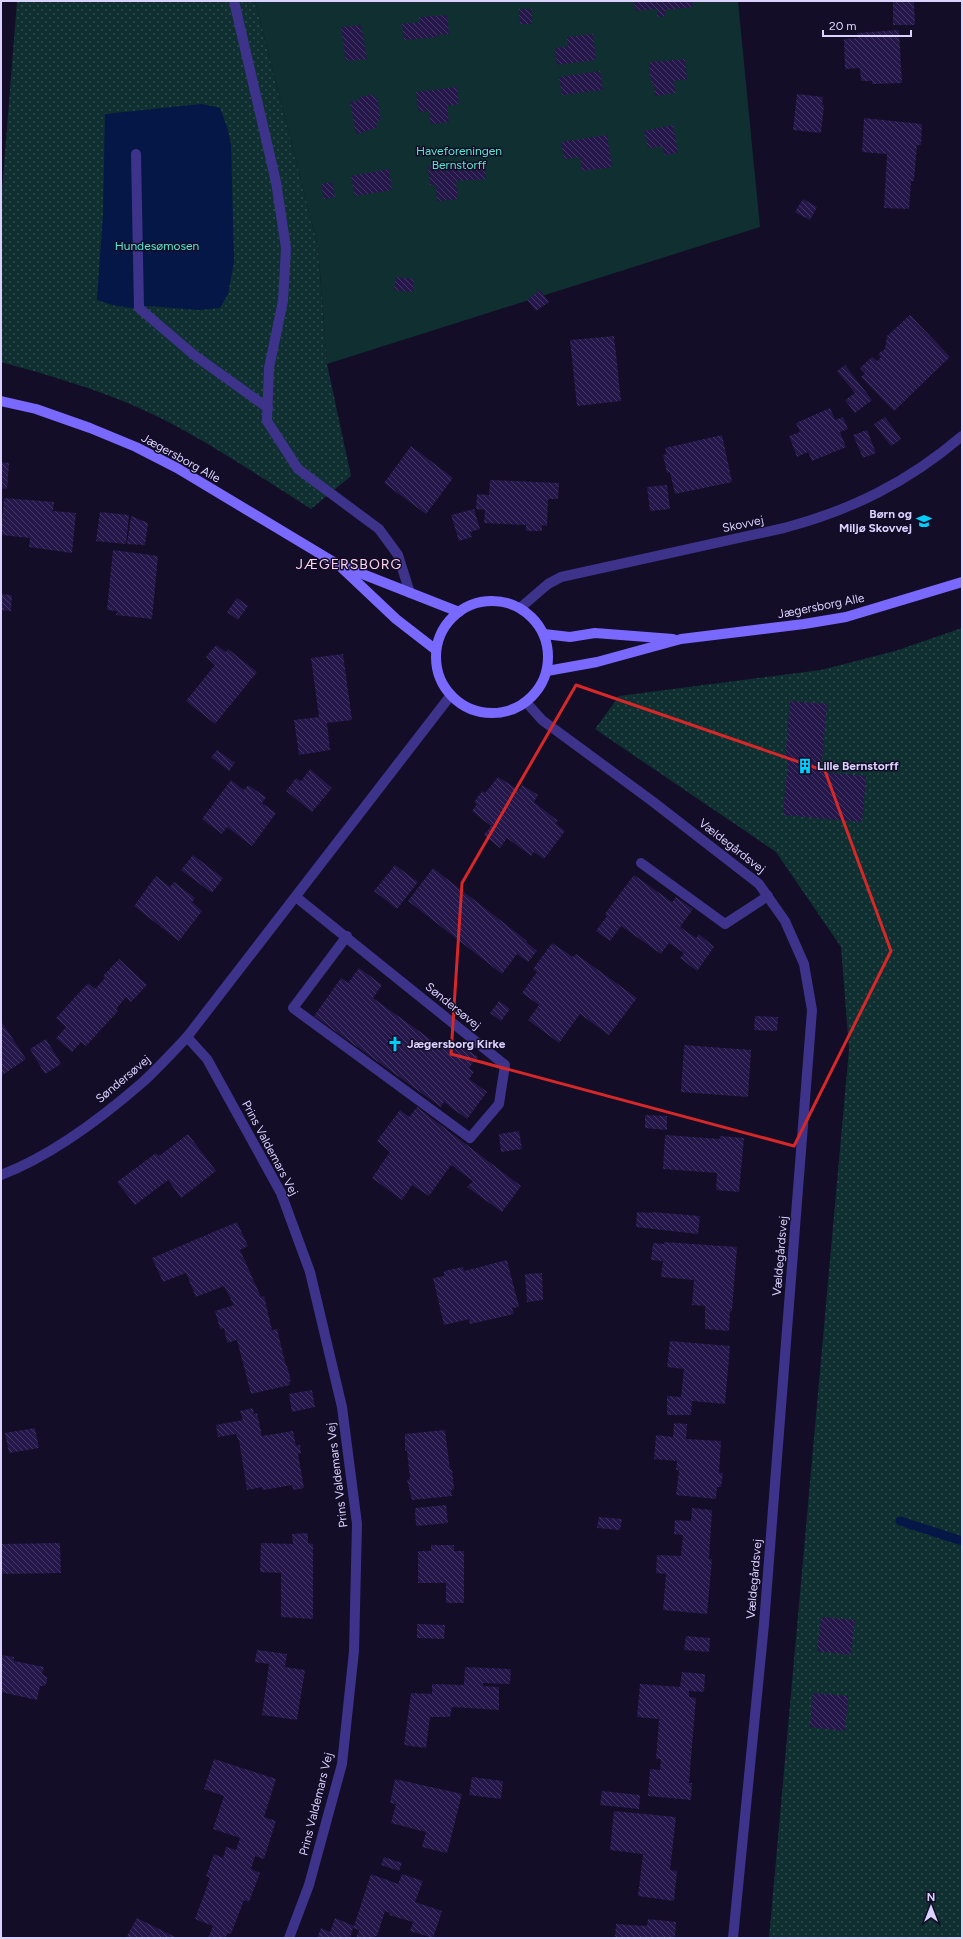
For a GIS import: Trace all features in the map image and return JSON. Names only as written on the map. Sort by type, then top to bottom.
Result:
[{"type":"street","points":[[234,1],[276,182],[286,248],[283,301],[269,368],[268,420],[298,469],[379,529],[398,554],[410,593]]},
{"type":"street","points":[[136,154],[139,308],[194,355],[268,408]]},
{"type":"street","name":"Jægersborg Alle","points":[[1,400],[56,416],[136,447],[178,468],[337,564],[459,612]]},
{"type":"street","name":"Skovvej","points":[[520,608],[548,584],[561,577],[784,528],[818,519],[852,506],[911,475],[940,456],[962,436]]},
{"type":"street","name":"Jægersborg Alle","points":[[337,564],[396,619],[436,650]]},
{"type":"street","name":"Jægersborg Alle","points":[[547,671],[597,662],[681,639],[804,624],[846,617],[962,582]]},
{"type":"street","points":[[486,601],[503,601],[520,608],[536,622],[544,634],[548,652],[547,671],[540,686],[526,702],[506,712],[486,713],[467,707],[451,695],[445,688],[438,673],[436,650],[446,626],[459,612],[471,605],[486,601]]},
{"type":"street","name":"Jægersborg Alle","points":[[544,634],[570,637],[595,633],[681,639]]},
{"type":"street","name":"Søndersøvej","points":[[1,1175],[14,1170],[78,1133],[144,1081],[187,1037],[451,695]]},
{"type":"street","name":"Vældegårdsvej","points":[[526,702],[542,720],[722,854],[759,884],[785,920],[804,964],[812,1010],[764,1624],[733,1938]]},
{"type":"street","points":[[641,863],[725,924],[768,896]]},
{"type":"street","name":"Søndersøvej","points":[[296,897],[347,936],[506,1065],[498,1104],[470,1138],[293,1008],[347,936]]},
{"type":"street","name":"Prins Valdemars Vej","points":[[187,1037],[208,1059],[281,1193],[310,1272],[342,1407],[357,1524],[354,1652],[342,1764],[309,1886],[289,1938]]},
{"type":"highlighted area","points":[[576,685],[825,771],[891,951],[794,1146],[451,1054],[462,883]]},
{"type":"green space","name":"Hundesømosen","points":[[17,1],[255,1],[318,247],[327,364],[351,476],[311,509],[184,430],[139,408],[88,388],[1,362],[1,203]]},
{"type":"green space","name":"Haveforeningen Bernstorff","points":[[255,1],[738,1],[760,227],[327,364],[318,247]]},
{"type":"green space","points":[[962,628],[962,1938],[769,1938],[849,1049],[841,947],[776,852],[595,729],[619,696],[821,670],[895,651]]},
{"type":"water","points":[[202,104],[220,108],[231,144],[234,262],[228,294],[220,308],[198,310],[150,306],[131,308],[112,305],[97,300],[103,214],[105,114]]},
{"type":"building","points":[[634,1],[692,1],[693,7],[665,10],[665,16],[657,17],[657,9],[635,11]]},
{"type":"building","points":[[893,1],[914,1],[915,25],[893,25]]},
{"type":"building","points":[[519,9],[532,9],[532,24],[520,24]]},
{"type":"building","points":[[447,15],[449,34],[437,35],[437,37],[404,40],[402,24],[420,22],[419,17]]},
{"type":"building","points":[[361,25],[367,59],[346,61],[341,27]]},
{"type":"building","points":[[899,30],[902,83],[872,84],[872,81],[861,81],[860,68],[845,69],[844,39],[858,38],[857,33]]},
{"type":"building","points":[[593,34],[596,60],[557,65],[555,48],[568,46],[567,37]]},
{"type":"building","points":[[685,59],[687,79],[674,81],[675,93],[655,96],[654,83],[651,84],[649,62]]},
{"type":"building","points":[[600,71],[603,90],[562,95],[559,77]]},
{"type":"building","points":[[457,87],[459,104],[447,106],[449,122],[431,124],[429,111],[419,112],[416,92]]},
{"type":"building","points":[[374,94],[374,98],[377,97],[381,121],[376,122],[377,128],[356,134],[350,102],[360,100],[359,97]]},
{"type":"building","points":[[797,94],[823,97],[822,105],[824,105],[821,133],[793,130]]},
{"type":"building","points":[[864,118],[922,124],[921,145],[917,145],[914,181],[911,181],[909,209],[884,208],[887,154],[862,152]]},
{"type":"building","points":[[673,125],[678,153],[664,155],[662,146],[648,148],[644,131]]},
{"type":"building","points":[[607,135],[612,167],[582,171],[580,157],[564,159],[561,142]]},
{"type":"building","points":[[471,162],[471,165],[485,164],[486,179],[456,181],[458,199],[437,201],[436,185],[430,185],[428,166]]},
{"type":"building","points":[[389,169],[392,190],[355,196],[351,176]]},
{"type":"building","points":[[332,182],[335,197],[324,199],[321,184]]},
{"type":"building","points":[[803,199],[817,207],[810,220],[795,212]]},
{"type":"building","points":[[396,277],[414,279],[413,292],[394,290]]},
{"type":"building","points":[[540,290],[549,302],[536,311],[527,300]]},
{"type":"building","points":[[910,315],[950,357],[894,411],[861,377],[865,373],[860,368],[872,357],[877,361],[881,357],[878,354],[885,349],[887,336]]},
{"type":"building","points":[[614,336],[621,401],[577,406],[570,340]]},
{"type":"building","points":[[845,365],[872,400],[855,413],[845,400],[855,393],[837,371]]},
{"type":"building","points":[[830,408],[835,420],[843,417],[848,429],[840,432],[846,447],[812,461],[808,452],[797,457],[789,436],[800,432],[796,423]]},
{"type":"building","points":[[885,417],[901,439],[891,446],[874,424]]},
{"type":"building","points":[[867,430],[876,453],[863,458],[853,435]]},
{"type":"building","points":[[722,435],[732,482],[675,494],[670,472],[667,473],[663,455],[667,454],[665,448]]},
{"type":"building","points":[[411,446],[453,478],[426,514],[384,483]]},
{"type":"building","points":[[1,462],[9,463],[7,489],[1,488]]},
{"type":"building","points":[[490,480],[559,483],[558,499],[548,499],[547,526],[542,525],[542,531],[526,531],[526,525],[484,523],[485,510],[476,509],[477,494],[489,495]]},
{"type":"building","points":[[667,485],[670,509],[650,511],[647,487]]},
{"type":"building","points":[[4,498],[54,502],[53,511],[76,513],[72,553],[29,547],[30,538],[1,535]]},
{"type":"building","points":[[474,509],[480,529],[470,532],[472,537],[459,541],[451,515]]},
{"type":"building","points":[[100,512],[129,515],[126,544],[96,541]]},
{"type":"building","points":[[131,516],[148,523],[145,545],[127,544]]},
{"type":"building","points":[[113,550],[158,556],[152,619],[116,615],[117,611],[107,610]]},
{"type":"building","points":[[1,594],[12,595],[11,611],[1,610]]},
{"type":"building","points":[[237,598],[248,606],[238,620],[227,612]]},
{"type":"building","points":[[216,645],[226,652],[228,649],[257,672],[215,724],[186,701],[215,665],[206,657]]},
{"type":"building","points":[[343,654],[352,720],[327,723],[330,750],[299,755],[294,720],[319,717],[311,658]]},
{"type":"building","name":"Lille Bernstorff","points":[[790,701],[827,704],[821,772],[866,776],[862,822],[783,815],[788,760],[785,760]]},
{"type":"building","points":[[217,750],[235,763],[229,771],[211,757]]},
{"type":"building","points":[[310,769],[332,788],[312,812],[286,791],[296,778],[301,781]]},
{"type":"building","points":[[498,777],[519,790],[522,785],[538,795],[534,802],[558,821],[555,823],[565,831],[544,859],[534,852],[531,856],[507,838],[500,848],[484,835],[491,826],[472,811],[477,804],[474,802],[482,791],[485,793]]},
{"type":"building","points":[[231,780],[244,790],[248,785],[266,797],[262,803],[276,813],[252,846],[227,827],[222,834],[202,819]]},
{"type":"building","points":[[193,855],[223,878],[212,893],[181,870]]},
{"type":"building","points":[[395,865],[418,882],[397,909],[374,891]]},
{"type":"building","points":[[433,868],[527,941],[526,942],[537,951],[528,962],[517,954],[502,974],[408,901]]},
{"type":"building","points":[[634,875],[672,902],[676,897],[693,909],[680,927],[696,938],[699,934],[714,947],[697,971],[680,958],[684,953],[669,943],[661,954],[621,926],[610,941],[596,931],[607,916],[605,914]]},
{"type":"building","points":[[156,876],[170,887],[174,882],[195,898],[192,902],[202,911],[179,941],[134,906]]},
{"type":"building","points":[[552,943],[573,957],[576,954],[637,998],[609,1035],[580,1014],[559,1043],[528,1020],[539,1005],[522,993],[537,972],[533,969]]},
{"type":"building","points":[[119,959],[147,985],[131,1002],[126,997],[116,1009],[118,1011],[86,1046],[81,1042],[72,1052],[56,1038],[66,1027],[56,1018],[88,983],[95,989],[105,978],[103,976]]},
{"type":"building","name":"Jægersborg Kirke","points":[[359,968],[382,985],[373,998],[444,1049],[452,1039],[478,1057],[469,1068],[474,1072],[469,1079],[487,1092],[467,1119],[444,1102],[441,1107],[314,1016],[341,978],[348,983]]},
{"type":"building","points":[[499,1001],[510,1009],[501,1021],[490,1013]]},
{"type":"building","points":[[755,1016],[778,1017],[777,1031],[754,1030]]},
{"type":"building","points":[[1,1021],[26,1059],[1,1076]]},
{"type":"building","points":[[46,1039],[61,1064],[45,1074],[30,1049]]},
{"type":"building","points":[[684,1045],[751,1050],[748,1097],[681,1092]]},
{"type":"building","points":[[417,1107],[521,1186],[502,1212],[467,1187],[473,1181],[451,1165],[429,1196],[412,1185],[402,1200],[372,1178],[390,1152],[377,1141],[400,1110],[409,1117]]},
{"type":"building","points":[[645,1115],[667,1116],[667,1130],[645,1128]]},
{"type":"building","points":[[519,1131],[522,1149],[501,1152],[499,1134]]},
{"type":"building","points":[[188,1134],[216,1171],[181,1198],[168,1180],[135,1205],[117,1182],[156,1153],[159,1156]]},
{"type":"building","points":[[665,1135],[720,1139],[720,1136],[744,1138],[739,1192],[716,1190],[717,1173],[663,1169]]},
{"type":"building","points":[[637,1212],[700,1216],[698,1234],[636,1227]]},
{"type":"building","points":[[237,1222],[248,1246],[240,1250],[261,1297],[264,1296],[272,1330],[277,1329],[291,1381],[289,1382],[290,1385],[251,1394],[237,1340],[227,1343],[224,1328],[220,1329],[215,1311],[234,1305],[224,1286],[196,1297],[186,1273],[163,1282],[152,1258]]},
{"type":"building","points":[[664,1242],[737,1247],[729,1331],[705,1329],[705,1306],[692,1305],[694,1280],[661,1277],[663,1261],[651,1260],[653,1243],[664,1244]]},
{"type":"building","points":[[507,1260],[519,1307],[512,1308],[514,1314],[470,1324],[469,1319],[444,1325],[433,1278],[444,1276],[444,1271],[463,1267],[464,1271]]},
{"type":"building","points":[[542,1273],[543,1300],[527,1302],[525,1274]]},
{"type":"building","points":[[670,1341],[730,1346],[725,1404],[692,1401],[691,1415],[667,1415],[667,1396],[681,1397],[684,1369],[667,1367]]},
{"type":"building","points":[[312,1390],[315,1407],[292,1412],[289,1394]]},
{"type":"building","points":[[253,1408],[254,1414],[257,1413],[262,1436],[293,1431],[296,1446],[300,1445],[301,1453],[298,1454],[304,1488],[293,1490],[292,1485],[263,1490],[262,1487],[247,1490],[239,1440],[236,1434],[218,1437],[216,1425],[243,1420],[240,1411]]},
{"type":"building","points":[[674,1423],[687,1424],[686,1439],[721,1441],[719,1473],[723,1473],[721,1487],[717,1487],[716,1499],[676,1495],[679,1470],[676,1470],[677,1461],[654,1459],[656,1435],[673,1437]]},
{"type":"building","points":[[35,1428],[39,1448],[9,1453],[5,1433]]},
{"type":"building","points":[[445,1430],[450,1470],[452,1469],[454,1489],[451,1490],[452,1496],[412,1500],[407,1480],[410,1479],[407,1450],[405,1451],[405,1434]]},
{"type":"building","points":[[446,1505],[448,1523],[416,1526],[415,1508]]},
{"type":"building","points":[[692,1508],[712,1510],[709,1559],[712,1559],[707,1614],[663,1610],[666,1574],[656,1573],[657,1555],[681,1556],[683,1535],[674,1534],[675,1520],[691,1521]]},
{"type":"building","points":[[599,1517],[622,1519],[620,1530],[597,1528]]},
{"type":"building","points":[[308,1533],[308,1543],[313,1544],[313,1619],[281,1617],[281,1573],[260,1572],[261,1543],[293,1544],[292,1534]]},
{"type":"building","points":[[60,1543],[61,1573],[1,1574],[1,1544]]},
{"type":"building","points":[[431,1545],[454,1545],[454,1551],[464,1551],[464,1603],[446,1603],[446,1583],[418,1583],[418,1551],[431,1551]]},
{"type":"building","points":[[821,1617],[855,1620],[851,1655],[817,1651]]},
{"type":"building","points":[[417,1624],[445,1625],[444,1639],[417,1638]]},
{"type":"building","points":[[686,1636],[710,1638],[709,1652],[684,1650]]},
{"type":"building","points":[[257,1650],[287,1654],[285,1667],[305,1670],[297,1720],[262,1715],[269,1664],[255,1662]]},
{"type":"building","points":[[1,1655],[14,1657],[14,1661],[44,1667],[42,1674],[47,1677],[47,1682],[44,1686],[40,1686],[37,1700],[1,1692]]},
{"type":"building","points":[[465,1667],[511,1669],[510,1684],[483,1683],[483,1686],[499,1687],[499,1710],[452,1707],[450,1717],[430,1717],[426,1748],[404,1745],[411,1693],[432,1694],[432,1684],[464,1685]]},
{"type":"building","points":[[682,1672],[705,1674],[704,1692],[689,1691],[689,1697],[696,1698],[689,1783],[692,1783],[691,1800],[648,1796],[650,1769],[660,1770],[661,1759],[656,1759],[659,1719],[637,1717],[640,1684],[680,1687]]},
{"type":"building","points":[[813,1693],[848,1696],[845,1731],[810,1727]]},
{"type":"building","points":[[214,1759],[276,1779],[264,1817],[276,1821],[264,1859],[255,1856],[251,1869],[260,1873],[249,1902],[244,1900],[231,1934],[228,1933],[225,1938],[208,1938],[213,1926],[195,1919],[210,1878],[206,1876],[214,1854],[223,1858],[226,1847],[236,1850],[240,1838],[213,1829],[224,1796],[204,1789]]},
{"type":"building","points":[[472,1777],[503,1781],[501,1799],[469,1795]]},
{"type":"building","points":[[395,1779],[462,1794],[447,1853],[422,1847],[426,1832],[391,1823],[396,1804],[390,1803]]},
{"type":"building","points":[[602,1791],[640,1795],[639,1809],[600,1805]]},
{"type":"building","points":[[614,1811],[676,1817],[670,1870],[677,1871],[674,1901],[638,1896],[643,1854],[610,1850]]},
{"type":"building","points":[[384,1857],[402,1863],[399,1871],[381,1865]]},
{"type":"building","points":[[371,1874],[398,1884],[402,1874],[423,1881],[415,1902],[442,1911],[433,1938],[410,1931],[413,1922],[389,1915],[390,1913],[385,1911],[377,1936],[374,1938],[356,1938],[359,1930],[353,1928],[350,1938],[317,1938],[321,1928],[330,1932],[335,1918],[354,1926]]},
{"type":"building","points":[[137,1918],[177,1938],[126,1938]]},
{"type":"building","points":[[648,1919],[676,1922],[675,1938],[615,1938],[616,1924],[647,1926]]},
{"type":"waterway","points":[[900,1521],[962,1541]]},
{"type":"place","name":"Børn og Miljø Skovvej","points":[[924,521]]},
{"type":"place","name":"Lille Bernstorff","points":[[805,766]]},
{"type":"place","name":"Jægersborg Kirke","points":[[395,1044]]},
{"type":"district","name":"JÆGERSBORG","points":[[349,564]]}]
